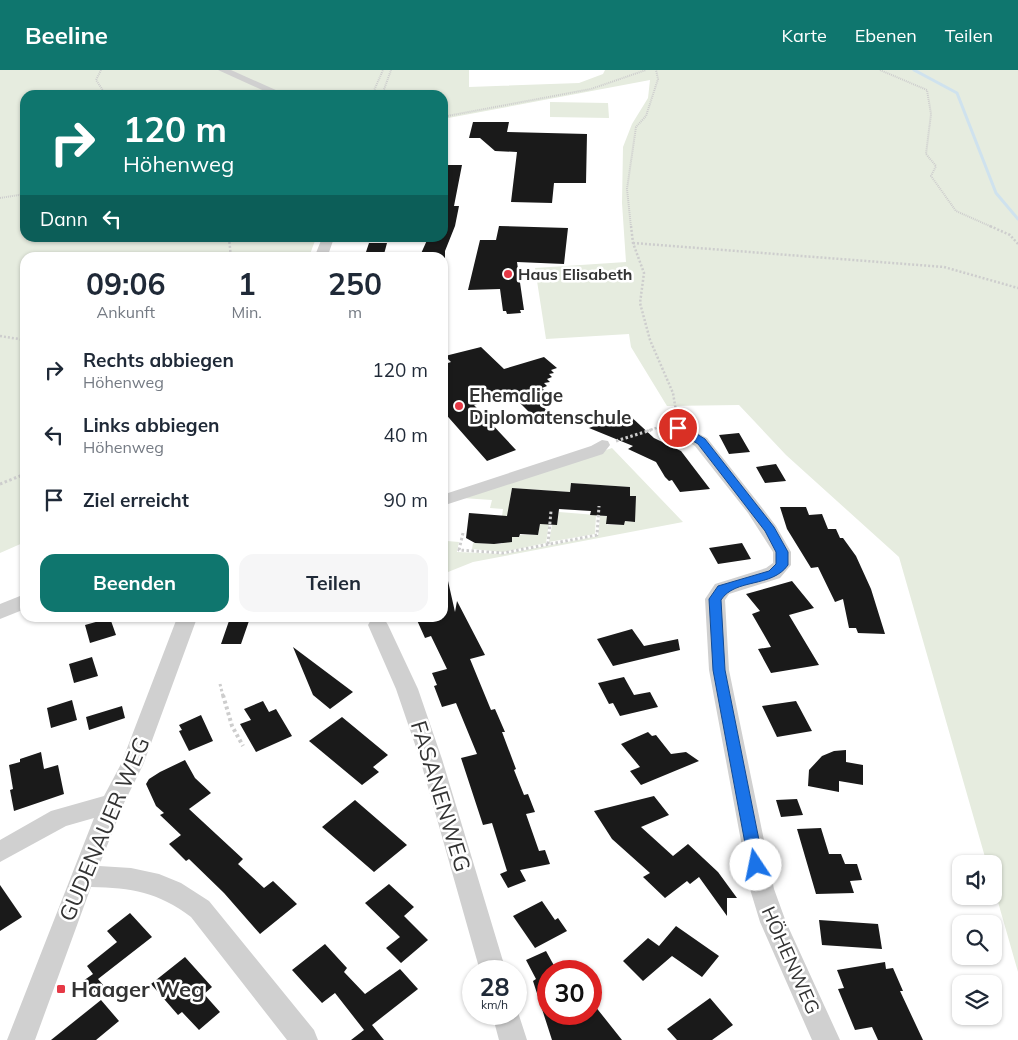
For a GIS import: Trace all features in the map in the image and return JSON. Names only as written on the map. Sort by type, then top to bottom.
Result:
[{"type":"street","points":[[223,70],[270,90]]},
{"type":"street","name":"HÖHENWEG","points":[[678,428],[701,442],[770,530],[782,552],[782,565],[773,573],[722,589],[715,599],[716,649],[762,889],[773,922],[826,1040]]},
{"type":"street","points":[[448,499],[597,450],[602,445]]},
{"type":"street","points":[[0,612],[20,603]]},
{"type":"street","name":"GUDENAUER WEG","points":[[21,1040],[112,804],[132,765],[186,622]]},
{"type":"street","name":"FASANENWEG","points":[[378,625],[407,688],[431,759],[490,960]]},
{"type":"street","points":[[0,852],[58,818],[112,804]]},
{"type":"street","points":[[83,876],[135,878],[170,888],[186,897],[200,909],[304,1040]]},
{"type":"street","points":[[509,1025],[513,1040]]},
{"type":"path","points":[[101,70],[96,80],[103,90]]},
{"type":"path","points":[[374,90],[383,70]]},
{"type":"path","points":[[384,90],[391,70]]},
{"type":"path","points":[[448,116],[591,89],[646,70]]},
{"type":"path","points":[[602,445],[666,425],[678,428],[673,392],[650,340],[643,318],[640,303],[644,273],[633,243],[627,189],[636,127],[646,116],[658,79],[656,70]]},
{"type":"path","points":[[880,70],[927,90],[931,114],[926,154],[936,166],[930,176],[956,211],[1010,235],[1018,244]]},
{"type":"path","points":[[0,198],[20,195]]},
{"type":"path","points":[[633,243],[944,267],[1018,288]]},
{"type":"path","points":[[0,336],[20,339]]},
{"type":"path","points":[[0,484],[20,476]]},
{"type":"path","points":[[463,534],[459,550],[503,553],[597,535],[599,506]]},
{"type":"path","points":[[548,544],[551,511]]},
{"type":"path","points":[[220,684],[232,726],[243,746]]},
{"type":"shaded area","points":[[0,70],[469,70],[469,87],[579,83],[603,74],[605,70],[1018,70],[1018,972],[999,905],[1002,905],[1002,855],[984,855],[899,557],[786,455],[739,405],[667,406],[631,347],[629,334],[546,339],[535,268],[626,262],[622,203],[623,147],[632,124],[648,98],[650,80],[448,118],[448,90],[20,90],[20,242],[315,242],[311,252],[20,252],[20,544],[0,553]]},
{"type":"shaded area","points":[[550,102],[608,103],[609,118],[550,117]]},
{"type":"shaded area","points":[[612,448],[683,522],[473,562],[448,572],[448,541],[459,542],[457,552],[504,554],[598,536],[600,516],[607,516],[607,525],[624,525],[625,521],[635,522],[635,496],[629,496],[630,487],[571,483],[570,492],[512,488],[510,498],[515,499],[512,517],[502,516],[503,509],[490,508],[492,500],[462,498]]},
{"type":"shaded area","points":[[559,512],[596,515],[595,534],[549,542],[552,525],[557,525]]},
{"type":"shaded area","points":[[540,523],[549,523],[546,543],[503,552],[472,549],[473,543],[502,544],[503,542],[511,542],[512,537],[519,537],[520,535],[538,535]]},
{"type":"building","points":[[473,122],[509,122],[507,132],[587,134],[586,183],[554,183],[552,203],[511,202],[517,152],[495,151],[480,138],[469,138]]},
{"type":"building","points":[[448,165],[462,165],[454,206],[459,206],[455,226],[445,252],[422,252],[426,242],[448,242]]},
{"type":"building","points":[[499,226],[568,228],[564,264],[517,262],[524,310],[520,310],[521,313],[507,314],[506,311],[503,311],[500,289],[468,290],[480,240],[496,240]]},
{"type":"building","points":[[369,243],[387,243],[385,252],[366,252]]},
{"type":"building","name":"Ehemalige Diplomatenschule","points":[[481,347],[504,369],[544,357],[557,368],[551,370],[554,373],[549,374],[552,377],[547,379],[550,382],[544,383],[547,386],[542,388],[545,391],[532,395],[554,418],[539,422],[514,397],[508,398],[505,395],[474,405],[516,450],[487,461],[448,417],[448,363],[451,362],[448,359],[448,355]]},
{"type":"building","points":[[628,414],[654,438],[681,451],[710,489],[680,492],[672,480],[669,481],[665,477],[656,462],[628,449],[633,446],[589,428]]},
{"type":"building","points":[[739,433],[750,452],[729,454],[719,435]]},
{"type":"building","points":[[776,464],[786,481],[765,483],[756,467]]},
{"type":"building","points":[[571,483],[630,487],[630,496],[636,496],[635,522],[625,521],[624,525],[606,524],[607,516],[590,515],[591,511],[559,509],[557,525],[540,524],[538,535],[520,534],[519,537],[512,537],[512,542],[494,544],[475,543],[466,538],[469,513],[507,516],[512,488],[570,492]]},
{"type":"building","points":[[780,507],[806,507],[809,515],[822,514],[828,529],[836,529],[840,538],[843,538],[856,556],[871,589],[885,634],[858,633],[856,628],[849,628],[843,599],[835,602],[818,567],[811,568],[787,529]]},
{"type":"building","points":[[742,543],[751,559],[718,564],[709,548]]},
{"type":"building","points":[[448,581],[455,612],[457,601],[485,655],[470,659],[491,710],[495,709],[505,732],[502,732],[516,769],[514,770],[524,795],[528,794],[535,812],[526,814],[539,851],[545,850],[550,864],[520,870],[526,881],[508,888],[500,874],[507,871],[492,823],[483,825],[461,758],[477,754],[456,703],[442,707],[434,686],[437,685],[432,673],[447,669],[431,636],[425,638],[418,622],[448,622]]},
{"type":"building","points":[[792,581],[814,608],[789,615],[819,665],[771,673],[758,649],[771,647],[752,614],[760,611],[746,594]]},
{"type":"building","points":[[96,622],[111,622],[116,635],[90,643],[85,625]]},
{"type":"building","points":[[229,622],[249,622],[241,644],[221,644]]},
{"type":"building","points":[[632,629],[644,646],[678,639],[680,650],[613,666],[597,639]]},
{"type":"building","points":[[293,647],[353,692],[330,709],[313,695]]},
{"type":"building","points":[[92,657],[98,676],[74,683],[69,664]]},
{"type":"building","points":[[624,677],[634,695],[650,692],[658,707],[620,716],[613,703],[609,704],[598,683]]},
{"type":"building","points":[[72,700],[77,720],[51,728],[47,708]]},
{"type":"building","points":[[263,701],[269,712],[276,709],[292,736],[256,752],[240,724],[251,720],[244,709]]},
{"type":"building","points":[[796,701],[812,731],[777,737],[762,706]]},
{"type":"building","points":[[122,706],[125,718],[89,730],[86,717]]},
{"type":"building","points":[[201,715],[213,741],[189,751],[179,731],[182,730],[179,725]]},
{"type":"building","points":[[342,717],[388,755],[373,767],[379,772],[362,785],[309,741]]},
{"type":"building","points":[[648,732],[652,736],[656,735],[671,754],[686,752],[699,761],[641,785],[630,771],[640,767],[621,744]]},
{"type":"building","points":[[846,750],[846,762],[863,765],[863,785],[839,781],[839,792],[808,786],[809,770],[822,756],[834,751]]},
{"type":"building","points":[[41,752],[44,769],[58,765],[64,794],[14,811],[10,790],[13,789],[9,765]]},
{"type":"building","points":[[185,760],[195,778],[211,793],[189,809],[243,859],[238,864],[264,888],[273,881],[297,904],[260,934],[224,893],[189,859],[186,861],[169,844],[181,835],[160,815],[164,813],[156,806],[146,784],[149,779],[160,772]]},
{"type":"building","points":[[654,796],[669,815],[641,827],[673,856],[688,844],[718,872],[737,898],[727,898],[727,916],[699,877],[690,884],[687,881],[665,898],[643,877],[650,873],[612,839],[594,811]]},
{"type":"building","points":[[797,799],[803,815],[781,817],[776,800]]},
{"type":"building","points":[[355,800],[407,845],[374,872],[322,827]]},
{"type":"building","points":[[821,828],[829,854],[841,854],[845,864],[857,864],[862,880],[850,881],[854,893],[816,894],[797,829]]},
{"type":"building","points":[[389,884],[414,907],[404,916],[428,940],[401,963],[386,948],[400,937],[365,903]]},
{"type":"building","points":[[0,885],[22,917],[0,931]]},
{"type":"building","points":[[542,901],[555,920],[558,918],[567,931],[535,948],[513,916]]},
{"type":"building","points":[[130,913],[152,937],[98,979],[104,986],[93,994],[83,981],[93,974],[87,966],[117,942],[107,931]]},
{"type":"building","points":[[819,920],[878,924],[882,949],[822,945]]},
{"type":"building","points":[[676,926],[719,956],[702,977],[672,956],[643,981],[623,961],[648,938],[659,946]]},
{"type":"building","points":[[325,944],[347,968],[344,972],[365,994],[400,969],[418,989],[372,1025],[384,1040],[351,1040],[364,1030],[335,993],[322,1003],[292,970]]},
{"type":"building","points":[[546,951],[551,960],[537,960],[537,993],[533,981],[536,979],[526,960]]},
{"type":"building","points":[[185,957],[212,987],[204,994],[220,1012],[199,1030],[182,1012],[178,1015],[151,984]]},
{"type":"building","points":[[885,962],[886,969],[893,968],[903,991],[900,991],[923,1040],[878,1040],[872,1027],[855,1030],[838,989],[844,988],[837,970]]},
{"type":"building","points":[[710,998],[733,1025],[712,1040],[677,1040],[667,1029]]},
{"type":"building","points":[[101,1000],[119,1021],[96,1040],[51,1040]]},
{"type":"building","points":[[602,1015],[622,1040],[552,1040],[547,1025],[602,1025]]},
{"type":"waterway","points":[[914,70],[957,93],[996,193],[1018,219]]},
{"type":"place","name":"Haus Elisabeth","points":[[508,274]]},
{"type":"place","name":"Ehemalige Diplomatenschule","points":[[459,406]]},
{"type":"place","name":"Haager Weg","points":[[61,989]]},
{"type":"route","points":[[678,428],[701,442],[770,530],[782,552],[782,565],[773,573],[750,582],[722,589],[715,599],[716,649],[719,670],[756,865]]}]
